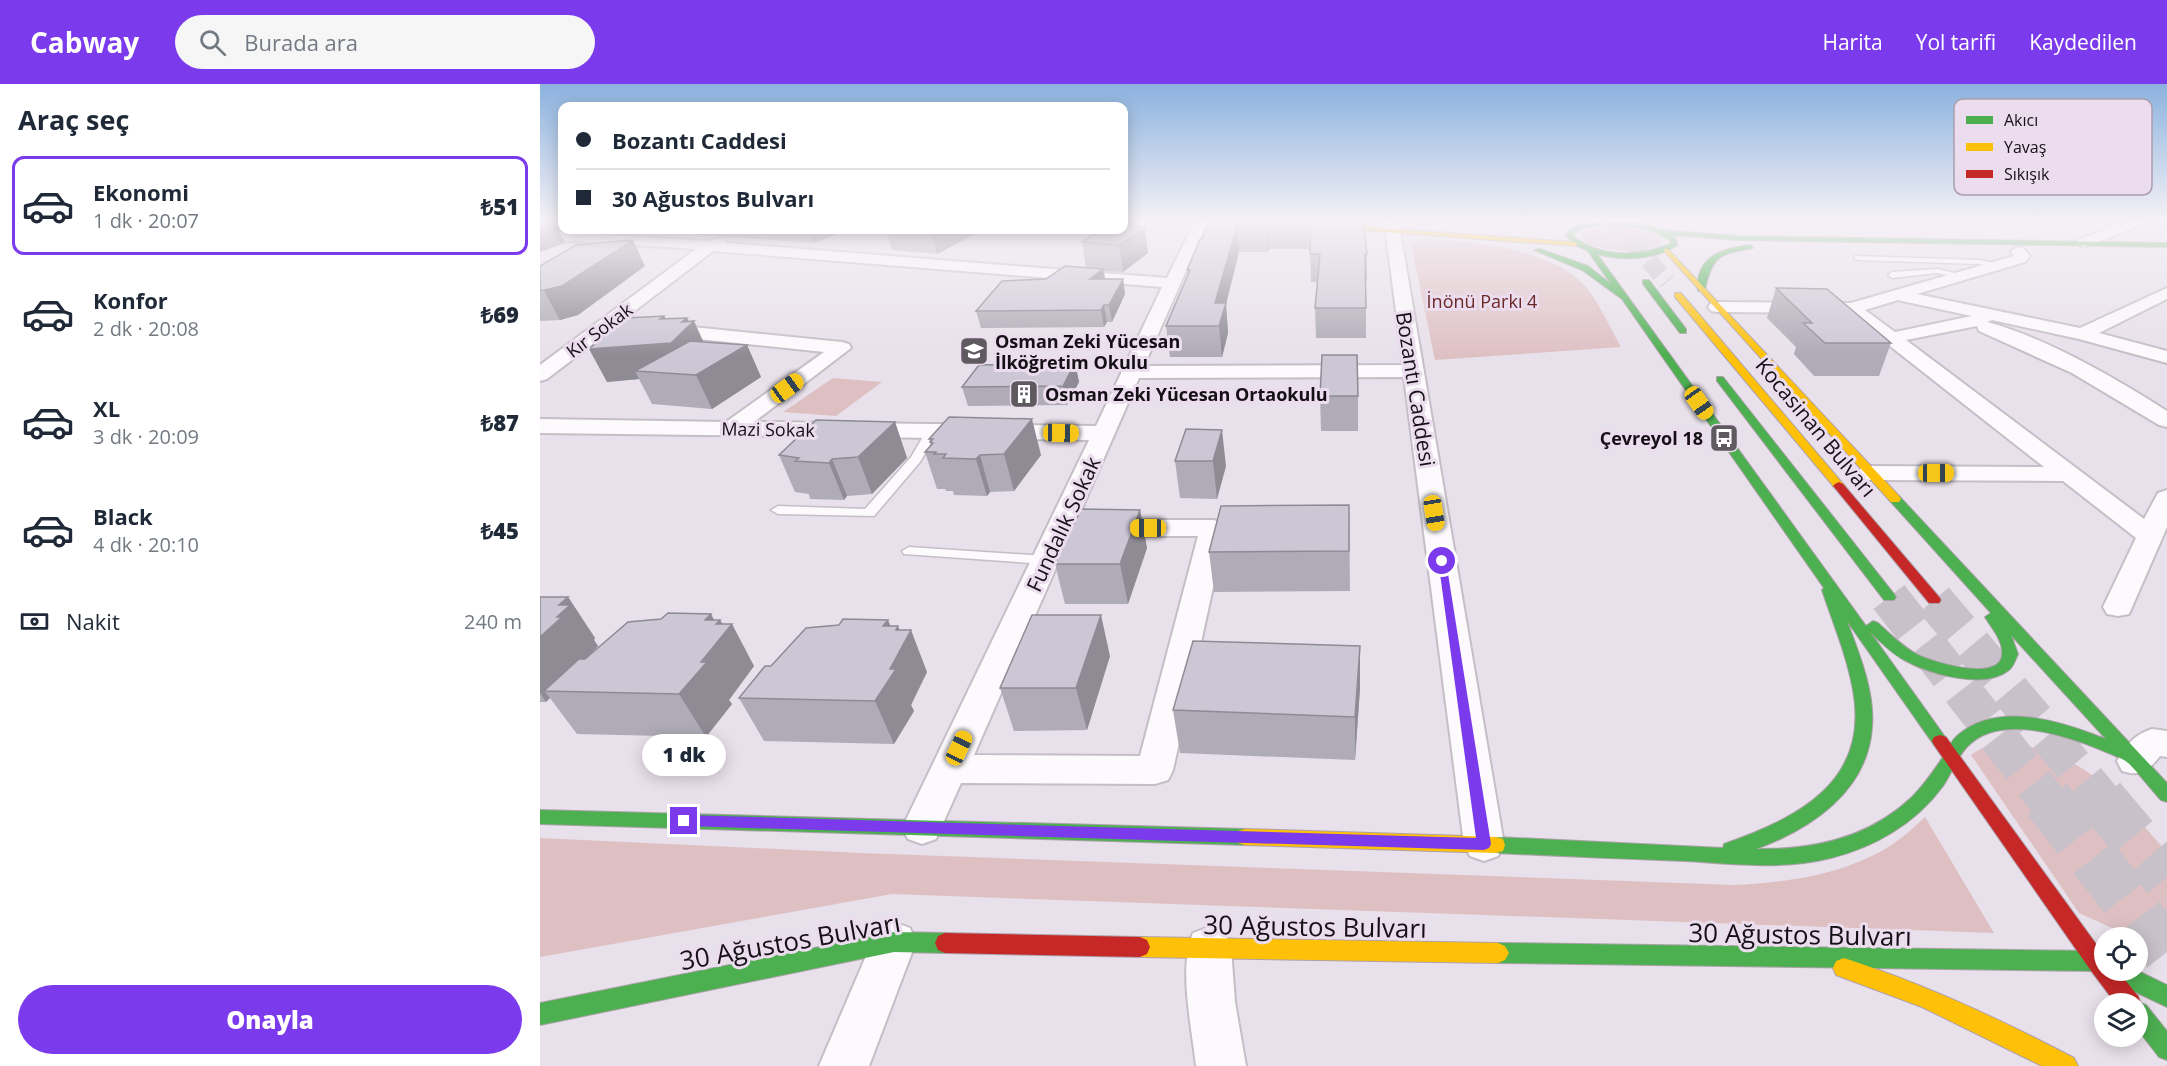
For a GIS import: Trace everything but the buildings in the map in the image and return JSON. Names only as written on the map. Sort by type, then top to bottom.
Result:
[{"type":"main road","points":[[1576,265],[1592,273],[1625,298]]},
{"type":"main road","points":[[1601,265],[2094,956]]},
{"type":"main road","points":[[1682,265],[1717,307],[2167,795]]},
{"type":"main road","points":[[1701,289],[1706,265]]},
{"type":"main road","points":[[1625,298],[1620,271],[1634,266],[1677,273],[1701,289]]},
{"type":"main road","name":"Kocasinan Bulvarı","points":[[1663,272],[1934,600]]},
{"type":"main road","points":[[1646,282],[1689,338]]},
{"type":"main road","name":"Kocasinan Bulvarı","points":[[1710,366],[1889,597]]},
{"type":"main road","points":[[1826,582],[1896,648],[1910,657],[1925,665],[1960,674],[1991,673],[2002,668],[2009,661],[2010,652],[2007,642],[1970,582]]},
{"type":"main road","points":[[1711,854],[1746,846],[1776,834],[1803,819],[1840,786],[1860,750],[1864,730],[1859,683],[1826,582]]},
{"type":"main road","points":[[540,817],[1484,844],[1772,858],[1824,851],[1862,840],[1886,829],[1909,814],[1935,788],[1956,746],[1965,736],[1978,729],[2015,723],[2037,725],[2085,738],[2135,761]]},
{"type":"main road","name":"30 Ağustos Bulvarı","points":[[540,1014],[894,942],[2094,964]]},
{"type":"main road","points":[[1814,959],[1916,993],[1970,1017],[2066,1066]]},
{"type":"main road","points":[[2135,981],[2167,996]]},
{"type":"main road","points":[[2148,1025],[2167,1049]]},
{"type":"street","name":"Kır Sokak","points":[[540,375],[685,265]]},
{"type":"street","points":[[938,265],[1171,284]]},
{"type":"street","name":"Fundalık Sokak","points":[[922,828],[1180,265]]},
{"type":"street","name":"Bozantı Caddesi","points":[[1398,265],[1484,844]]},
{"type":"street","points":[[1717,307],[1852,308],[2002,265]]},
{"type":"street","points":[[2082,334],[2167,293]]},
{"type":"street","points":[[1897,295],[2082,334],[2167,357]]},
{"type":"street","points":[[1852,308],[2150,536]]},
{"type":"street","points":[[1891,338],[1972,322],[1992,314]]},
{"type":"street","points":[[1972,322],[2066,361],[2119,389],[2167,420]]},
{"type":"street","points":[[608,324],[842,348],[732,428]]},
{"type":"street","points":[[1132,372],[1413,371]]},
{"type":"street","name":"Mazi Sokak","points":[[540,426],[1104,433]]},
{"type":"street","points":[[1870,473],[2068,474]]},
{"type":"street","points":[[2118,607],[2167,498]]},
{"type":"street","points":[[949,769],[1155,770],[1213,528],[1061,528]]},
{"type":"street","points":[[2135,761],[2152,742],[2167,744]]},
{"type":"street","points":[[844,1066],[894,942]]},
{"type":"street","points":[[1209,948],[1212,1002],[1221,1066]]},
{"type":"lane","points":[[1872,265],[1920,289]]},
{"type":"lane","points":[[1884,271],[1937,271],[1964,276]]},
{"type":"lane","points":[[778,510],[869,513],[916,459],[932,431]]},
{"type":"lane","points":[[909,551],[1046,560]]},
{"type":"green space","name":"İnönü Parkı 4","points":[[1415,265],[1555,265],[1572,274],[1586,287],[1621,347],[1435,360]]},
{"type":"green space","points":[[833,378],[882,382],[836,416],[783,412]]},
{"type":"green space","points":[[2008,743],[2035,748],[2059,756],[2080,767],[2116,796],[2167,852],[2167,941],[2148,939],[2148,927],[2110,927],[2079,913],[1971,755],[1980,749]]},
{"type":"green space","points":[[1925,817],[1994,933],[892,894],[540,957],[540,838],[862,853],[1734,885],[1796,879],[1856,863],[1893,844]]},
{"type":"tunnel","points":[[1653,265],[1667,282]]},
{"type":"tunnel","points":[[1889,597],[2048,801]]},
{"type":"tunnel","points":[[1934,600],[2103,801]]},
{"type":"tunnel","points":[[2047,799],[2167,952]]},
{"type":"tunnel","points":[[2101,799],[2167,877]]},
{"type":"traffic: fast","points":[[1577,265],[1585,268],[1625,298]]},
{"type":"traffic: fast","points":[[1601,265],[1940,741]]},
{"type":"traffic: fast","points":[[1701,289],[1709,265]]},
{"type":"traffic: fast","points":[[1646,282],[1683,331]]},
{"type":"traffic: fast","points":[[1720,379],[1889,597]]},
{"type":"traffic: fast","points":[[1895,499],[2167,795]]},
{"type":"traffic: fast","points":[[1731,850],[1775,833],[1818,808],[1836,791],[1850,773],[1860,751],[1864,727],[1861,692],[1829,590]]},
{"type":"traffic: fast","points":[[1873,626],[1896,648],[1912,658],[1951,671],[1983,674],[1996,672],[2005,665],[2010,654],[2006,639],[1992,617]]},
{"type":"traffic: fast","points":[[1951,758],[1964,739],[1980,729],[2000,723],[2021,723],[2065,731],[2123,754]]},
{"type":"traffic: fast","points":[[1496,845],[1753,857],[1805,855],[1832,850],[1879,832],[1900,818],[1919,801],[1951,758]]},
{"type":"traffic: fast","points":[[540,817],[1245,837]]},
{"type":"traffic: fast","points":[[540,1014],[894,942],[945,943]]},
{"type":"traffic: fast","points":[[1498,953],[2094,961]]},
{"type":"traffic: fast","points":[[2135,981],[2167,996]]},
{"type":"traffic: fast","points":[[2148,1025],[2167,1049]]},
{"type":"traffic: slow","points":[[1680,265],[1895,499]]},
{"type":"traffic: slow","points":[[1678,295],[1839,486]]},
{"type":"traffic: slow","points":[[1245,837],[1496,845]]},
{"type":"traffic: slow","points":[[1140,947],[1498,953]]},
{"type":"traffic: slow","points":[[1844,968],[1901,988],[1957,1012],[2066,1066]]},
{"type":"traffic: jam","points":[[1839,486],[1934,600]]},
{"type":"traffic: jam","points":[[1940,741],[2096,961],[2121,993]]},
{"type":"traffic: jam","points":[[945,943],[1140,947]]},
{"type":"place","name":"Osman Zeki Yücesan İlköğretim Okulu","points":[[974,351]]},
{"type":"place","name":"Osman Zeki Yücesan Ortaokulu","points":[[1024,394]]},
{"type":"place","name":"Çevreyol 18","points":[[1724,438]]},
{"type":"route","points":[[684,821],[1484,844],[1442,561]]}]
